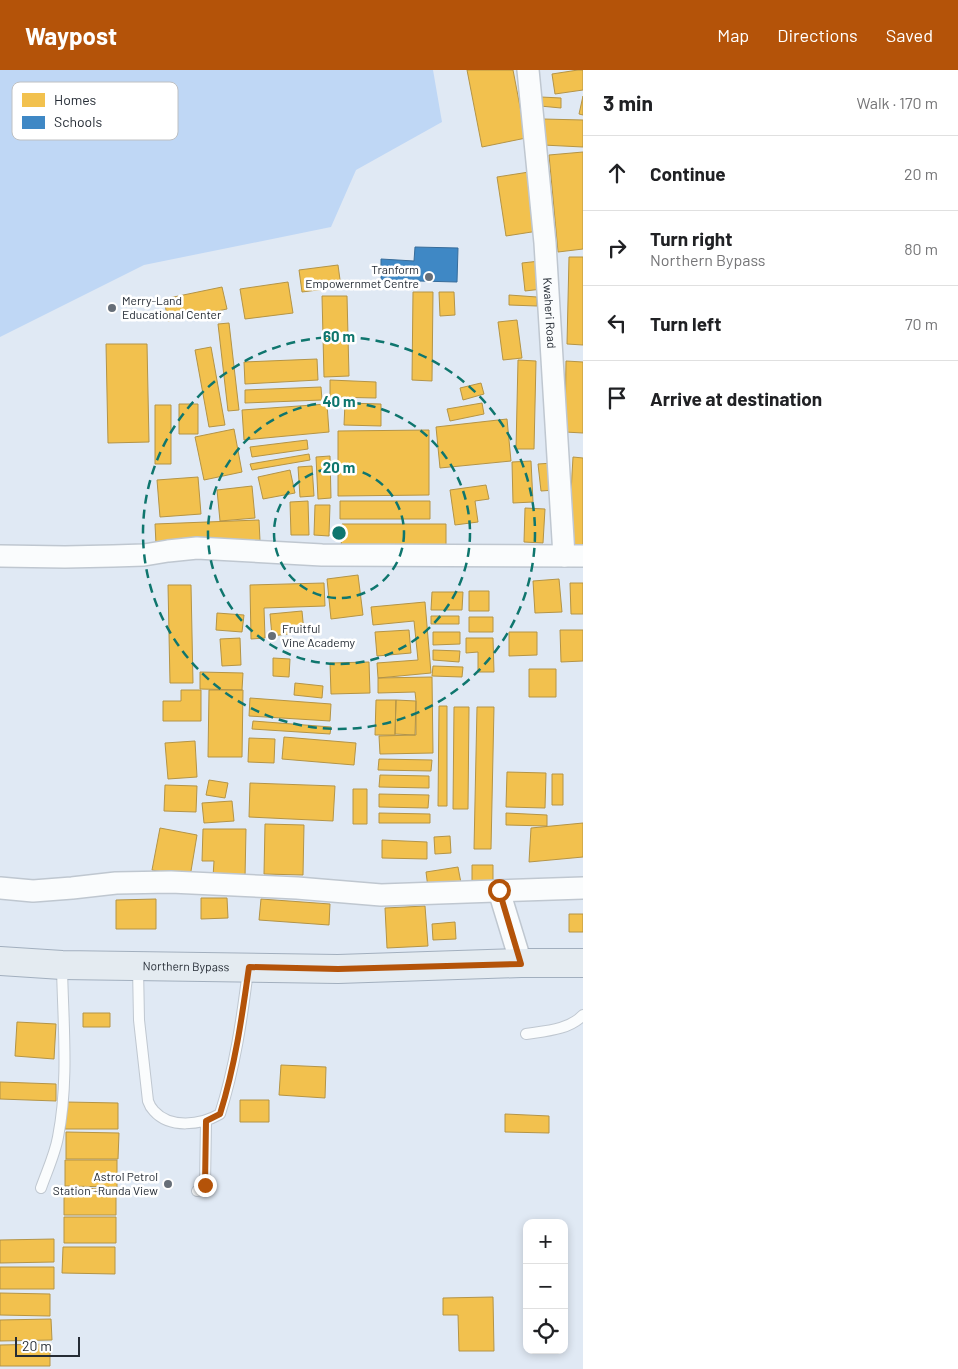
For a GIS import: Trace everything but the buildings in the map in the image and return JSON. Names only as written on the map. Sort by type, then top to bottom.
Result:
[{"type":"main road","name":"Northern Bypass","points":[[0,961],[62,965],[338,969],[583,963]]},
{"type":"street","name":"Kwaheri Road","points":[[528,70],[574,556]]},
{"type":"street","points":[[0,556],[144,555],[197,548],[322,555],[574,556]]},
{"type":"street","points":[[0,888],[33,890],[116,883],[171,882],[297,888],[381,895],[583,888]]},
{"type":"street","points":[[499,890],[521,964]]},
{"type":"lane","points":[[41,1188],[58,1138],[64,1094],[62,965]]},
{"type":"lane","points":[[138,966],[139,1020],[148,1101],[154,1112],[168,1121],[185,1123],[206,1121],[220,1114],[226,1096],[240,1033],[249,967]]},
{"type":"lane","points":[[526,1034],[566,1026],[579,1020],[583,1015]]},
{"type":"lane","points":[[197,1191],[205,1185],[206,1121]]},
{"type":"shaded area","points":[[0,70],[433,70],[442,122],[356,170],[331,227],[144,265],[0,337]]},
{"type":"place","name":"Tranform Empowernmet Centre","points":[[429,277]]},
{"type":"place","name":"Merry-Land Educational Center","points":[[112,308]]},
{"type":"place","name":"Fruitful Vine Academy","points":[[272,636]]},
{"type":"place","name":"Astrol Petrol Station -Runda View","points":[[168,1184]]},
{"type":"route","points":[[205,1185],[206,1121],[220,1114],[226,1096],[240,1033],[249,967],[338,969],[521,964],[499,890]]}]
